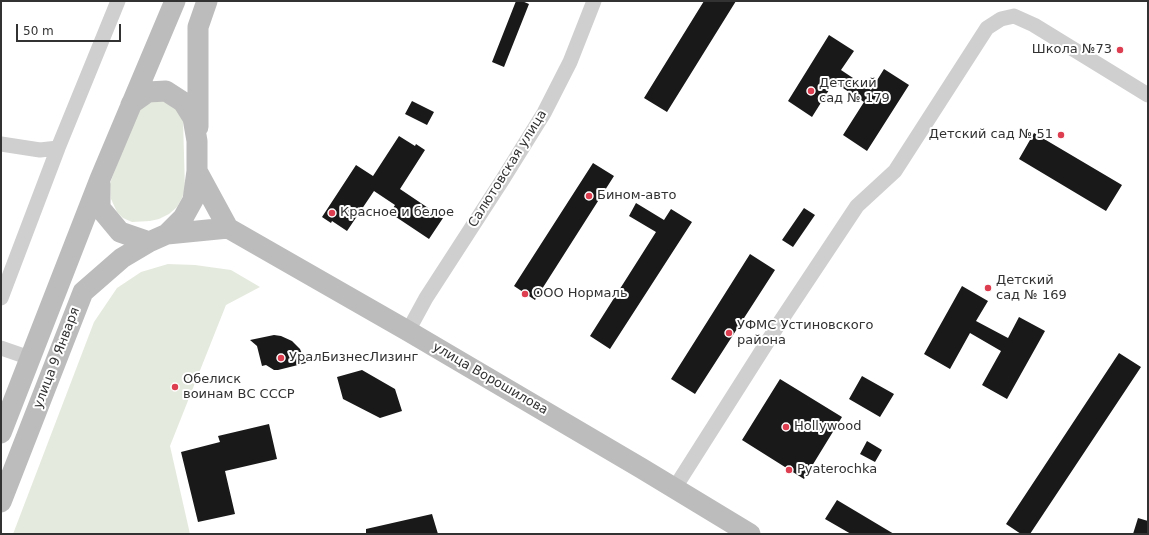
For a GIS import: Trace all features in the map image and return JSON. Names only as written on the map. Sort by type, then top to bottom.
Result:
[{"type":"main road","points":[[175,1],[100,179],[100,208],[120,232],[158,238],[228,228],[197,171]]},
{"type":"main road","points":[[158,238],[183,218],[193,200],[197,171],[198,141],[198,27],[207,1]]},
{"type":"main road","points":[[131,104],[148,92],[166,91],[183,102],[193,118],[198,141]]},
{"type":"main road","name":"улица 9 Января","points":[[1,433],[100,179]]},
{"type":"main road","name":"улица Ворошилова","points":[[228,228],[408,331],[750,534]]},
{"type":"main road","name":"улица 9 Января","points":[[1,502],[83,292],[122,258],[158,238]]},
{"type":"street","points":[[1,298],[58,148],[118,1]]},
{"type":"street","name":"Салютовская улица","points":[[408,331],[426,298],[544,113],[570,62],[594,1]]},
{"type":"street","points":[[674,489],[780,322],[857,206],[894,170],[986,28],[1000,19],[1014,16],[1034,25],[1148,95]]},
{"type":"street","points":[[1,144],[40,150],[58,148]]},
{"type":"street","points":[[1,348],[30,358]]},
{"type":"shaded area","points":[[150,99],[171,102],[183,119],[185,190],[177,207],[169,214],[159,219],[150,221],[132,222],[123,218],[117,212],[111,199],[110,183],[137,113]]},
{"type":"shaded area","points":[[168,264],[195,265],[231,270],[260,287],[226,305],[170,446],[190,534],[13,534],[94,322],[117,288],[141,272]]},
{"type":"building","points":[[516,1],[522,1],[529,4],[504,67],[492,62]]},
{"type":"building","points":[[704,1],[736,1],[667,112],[644,98]]},
{"type":"building","points":[[829,35],[854,51],[841,70],[871,90],[884,69],[909,85],[867,151],[843,135],[864,102],[834,82],[812,117],[788,101]]},
{"type":"building","points":[[412,101],[434,112],[427,125],[405,114]]},
{"type":"building","points":[[1034,133],[1122,185],[1106,211],[1019,159]]},
{"type":"building","points":[[399,136],[415,146],[416,144],[425,150],[400,189],[443,218],[429,239],[390,213],[395,205],[374,191],[347,231],[332,221],[331,223],[322,217],[356,165],[373,176]]},
{"type":"building","points":[[593,163],[614,176],[535,300],[514,286]]},
{"type":"building","points":[[636,203],[664,220],[671,209],[692,222],[610,349],[590,336],[656,232],[629,216]]},
{"type":"building","points":[[804,208],[815,215],[793,247],[782,240]]},
{"type":"building","points":[[750,254],[775,270],[695,394],[671,379]]},
{"type":"building","points":[[962,286],[988,301],[976,321],[1008,338],[1019,317],[1045,331],[1007,399],[982,385],[1001,351],[970,333],[950,369],[924,354]]},
{"type":"building","points":[[274,335],[281,336],[292,341],[300,349],[306,363],[278,370],[274,370],[266,365],[262,366],[257,346],[250,340]]},
{"type":"building","points":[[1119,353],[1141,367],[1030,534],[1021,534],[1006,524]]},
{"type":"building","points":[[362,370],[395,389],[402,411],[380,418],[343,399],[337,377]]},
{"type":"building","points":[[862,376],[894,394],[880,417],[849,399]]},
{"type":"building","points":[[780,379],[842,417],[804,479],[742,440]]},
{"type":"building","points":[[269,424],[277,459],[225,471],[235,514],[198,522],[181,452],[220,442],[218,436]]},
{"type":"building","points":[[867,441],[882,450],[875,462],[860,454]]},
{"type":"building","points":[[837,500],[894,534],[851,534],[825,519]]},
{"type":"building","points":[[432,514],[438,534],[366,534],[366,529]]},
{"type":"building","points":[[1138,518],[1148,521],[1148,534],[1133,534]]},
{"type":"place","name":"Школа №73","points":[[1120,50]]},
{"type":"place","name":"Детский сад № 179","points":[[811,91]]},
{"type":"place","name":"Детский сад № 51","points":[[1061,135]]},
{"type":"place","name":"Бином-авто","points":[[589,196]]},
{"type":"place","name":"Красное и белое","points":[[332,213]]},
{"type":"place","name":"Детский сад № 169","points":[[988,288]]},
{"type":"place","name":"ООО Нормаль","points":[[525,294]]},
{"type":"place","name":"УФМС Устиновского района","points":[[729,333]]},
{"type":"place","name":"УралБизнесЛизинг","points":[[281,358]]},
{"type":"place","name":"Обелиск воинам ВС СССР","points":[[175,387]]},
{"type":"place","name":"Hollywood","points":[[786,427]]},
{"type":"place","name":"Pyaterochka","points":[[789,470]]}]
